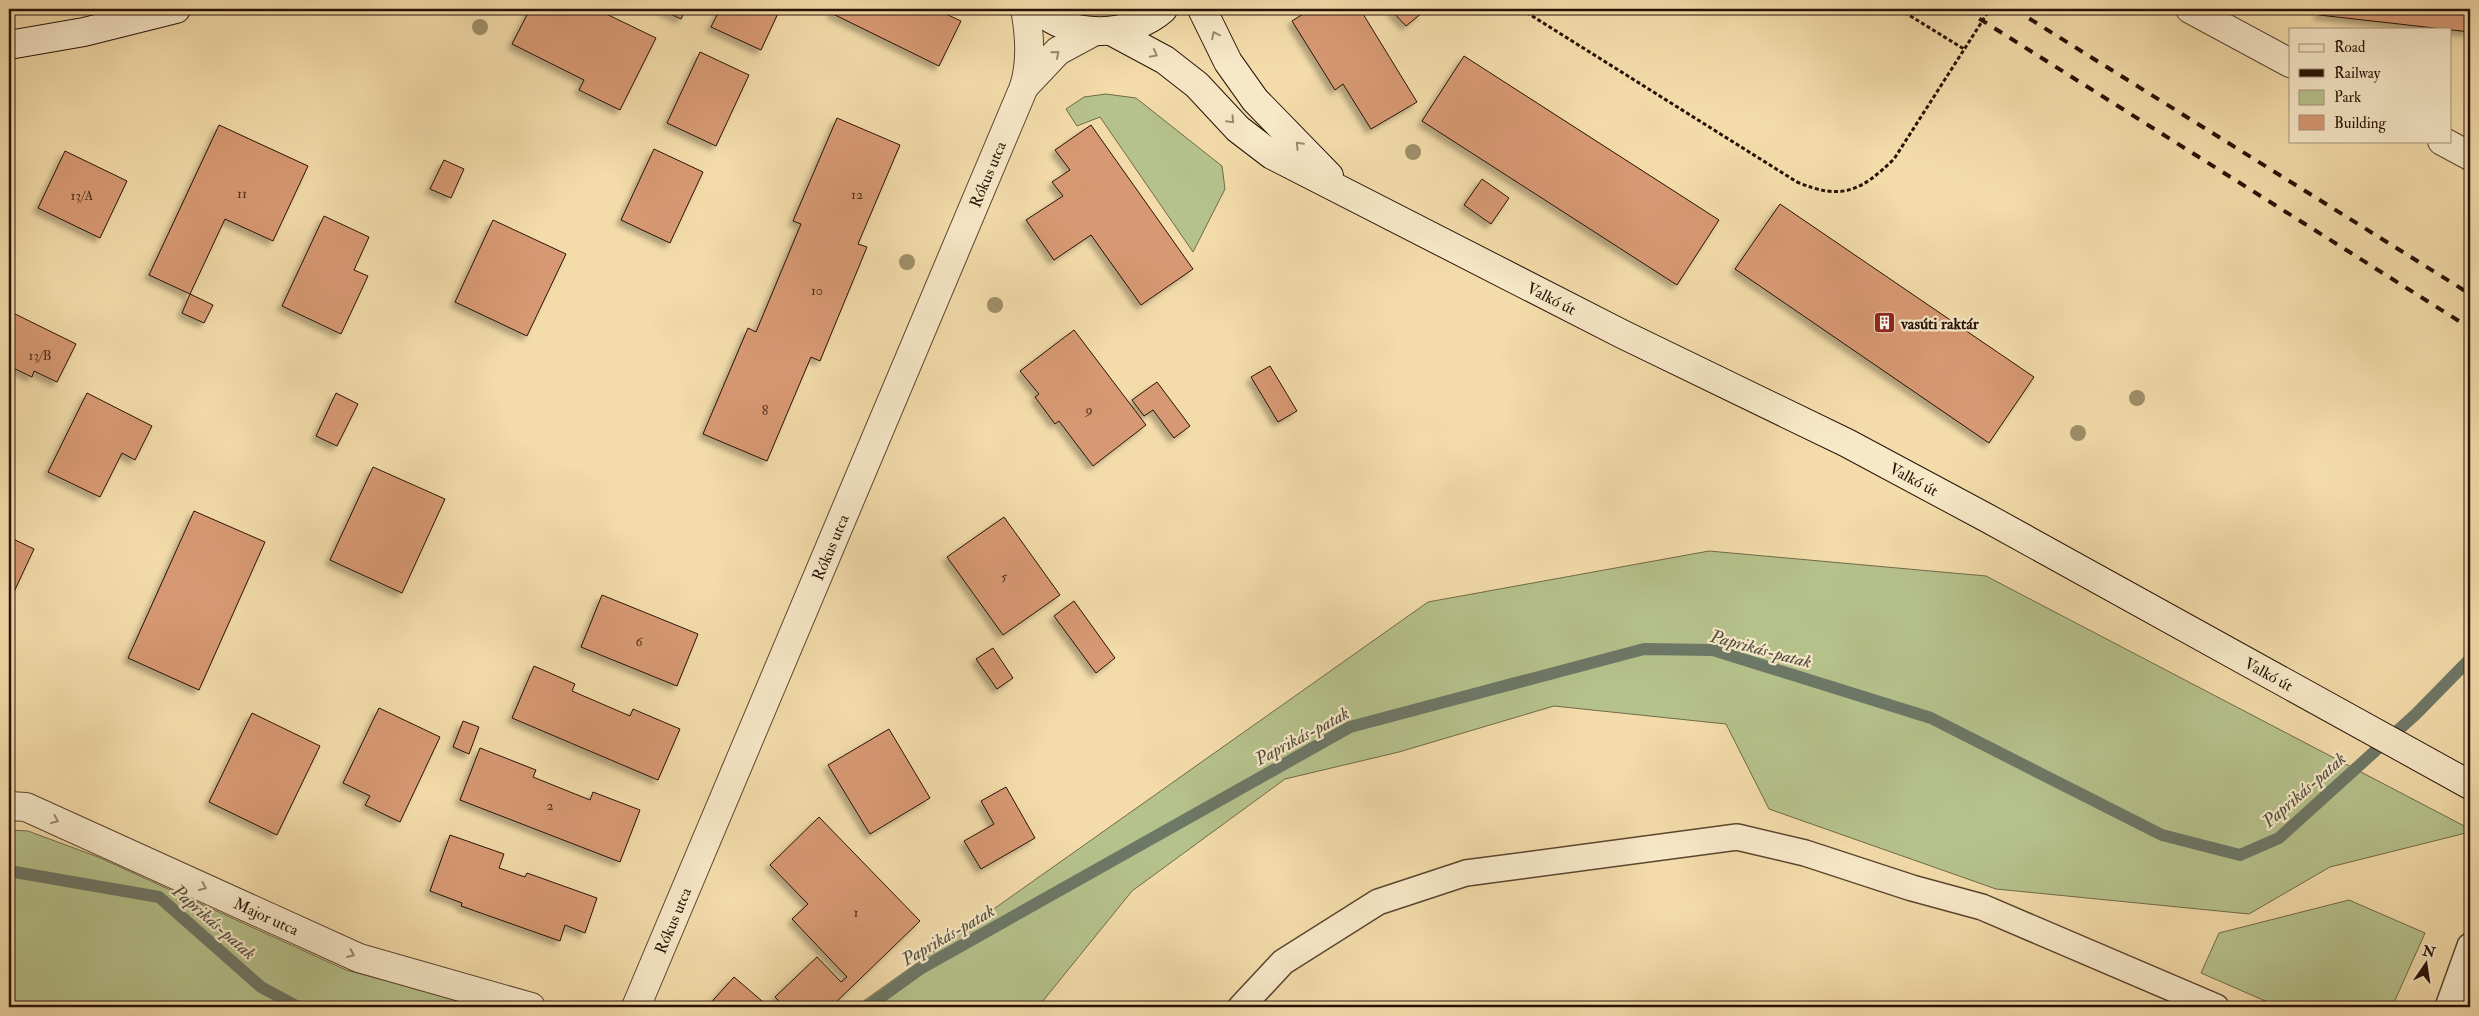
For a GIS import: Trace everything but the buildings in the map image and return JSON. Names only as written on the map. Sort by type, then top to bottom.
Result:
[{"type":"street","points":[[9,45],[84,32],[176,9]]},
{"type":"street","name":"Rókus utca","points":[[636,1007],[1024,87],[1028,73],[1030,36],[1025,9]]},
{"type":"street","points":[[1039,9],[1071,27],[1103,31],[1138,25],[1163,9]]},
{"type":"street","points":[[1202,9],[1228,62],[1255,100],[1346,193]]},
{"type":"street","points":[[2190,9],[2289,63]]},
{"type":"street","name":"Rókus utca","points":[[1024,87],[1058,51],[1103,31]]},
{"type":"street","name":"Valkó út","points":[[1103,31],[1164,60],[1197,85],[1238,129],[1272,155],[1622,334],[1847,444],[1987,518],[2470,785]]},
{"type":"street","points":[[2444,142],[2470,156]]},
{"type":"street","name":"Major utca","points":[[9,806],[26,807],[359,958],[531,1007]]},
{"type":"lane","points":[[1241,1007],[1283,962],[1378,902],[1386,899],[1466,873],[1737,837],[1805,852],[1912,888],[1982,907],[2216,1007]]},
{"type":"lane","points":[[2448,1007],[2470,946]]},
{"type":"path","points":[[1521,9],[1797,182],[1818,191],[1852,190],[1873,179],[1894,159],[1990,9]]},
{"type":"path","points":[[1899,9],[1964,49]]},
{"type":"green space","points":[[1106,94],[1136,98],[1222,166],[1225,189],[1193,252],[1100,117],[1077,126],[1066,109],[1084,97]]},
{"type":"green space","points":[[1709,551],[1986,576],[2470,829],[2470,832],[2330,867],[2249,914],[1996,889],[1769,809],[1726,724],[1554,706],[1399,752],[1285,779],[1132,891],[1038,1007],[855,1007],[1428,602]]},
{"type":"green space","points":[[9,830],[28,831],[98,857],[346,970],[484,1007],[9,1007]]},
{"type":"green space","points":[[2349,900],[2425,933],[2392,1007],[2279,1007],[2201,973],[2219,933]]},
{"type":"waterway","name":"Paprikás-patak","points":[[867,1007],[920,969],[1350,727],[1644,649],[1713,650],[1931,718],[2162,835],[2240,855],[2279,838],[2416,714],[2470,659]]},
{"type":"waterway","name":"Paprikás-patak","points":[[9,871],[159,897],[261,987],[298,1007]]},
{"type":"railway","points":[[1964,9],[2470,328]]},
{"type":"railway","points":[[2014,9],[2470,294]]},
{"type":"place","name":"vasúti raktár","points":[[1885,323]]}]
